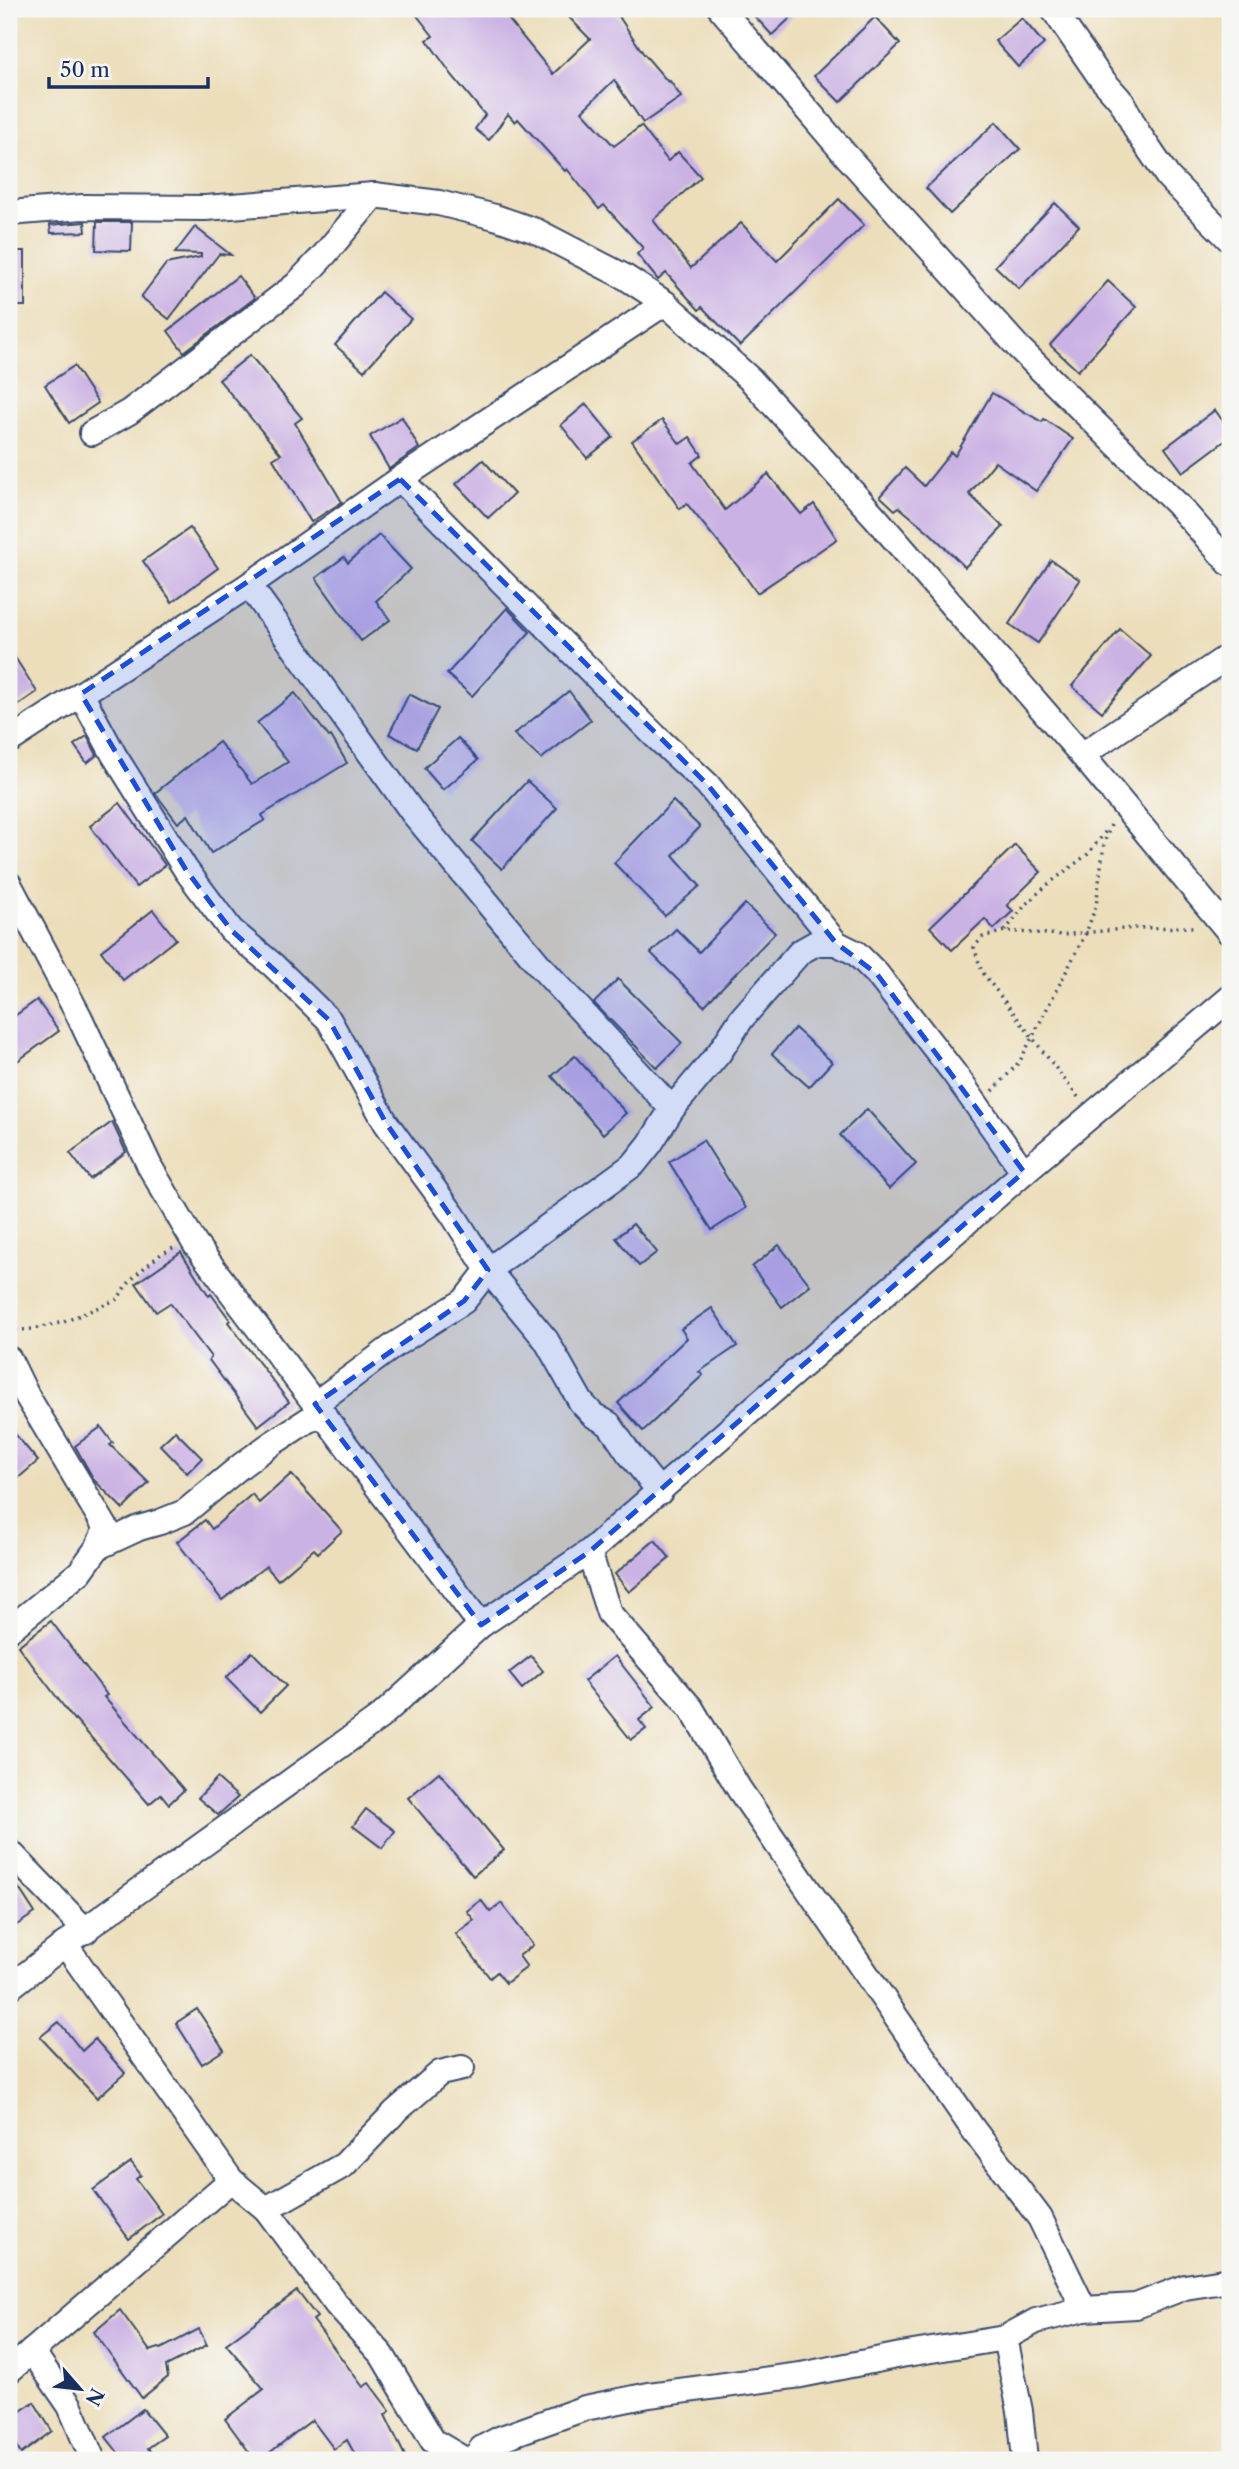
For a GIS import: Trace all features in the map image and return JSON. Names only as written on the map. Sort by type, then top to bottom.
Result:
[{"type":"street","points":[[721,9],[844,153],[1018,347],[1178,505],[1230,564]]},
{"type":"street","points":[[1053,9],[1100,77],[1122,102],[1138,134],[1168,177],[1230,240]]},
{"type":"street","points":[[92,433],[129,412],[296,285],[373,195]]},
{"type":"street","points":[[9,213],[83,207],[205,208],[373,195],[439,203],[495,217],[536,231],[615,272],[665,303],[751,380],[876,518],[1082,755],[1227,929]]},
{"type":"street","points":[[9,741],[248,586],[400,479],[665,303]]},
{"type":"street","points":[[400,479],[707,785],[836,943],[856,953],[877,974],[1024,1172]]},
{"type":"street","points":[[248,586],[413,813],[540,966],[672,1109]]},
{"type":"street","points":[[1082,755],[1230,655]]},
{"type":"street","points":[[81,694],[114,755],[186,870],[231,930],[273,965],[329,1020],[386,1123],[453,1215],[488,1270],[546,1340],[581,1402],[593,1415],[609,1424],[660,1492]]},
{"type":"street","points":[[9,884],[79,1016],[150,1167],[195,1244],[481,1625]]},
{"type":"street","points":[[98,1547],[139,1528],[185,1512],[242,1465],[308,1420],[396,1344],[464,1301],[488,1270],[634,1164],[672,1109],[719,1053],[743,1018],[800,952],[816,943],[836,943]]},
{"type":"street","points":[[9,1988],[380,1717],[481,1625],[589,1552],[1024,1172],[1230,998]]},
{"type":"street","points":[[9,1359],[27,1396],[106,1528],[98,1547],[80,1572],[9,1630]]},
{"type":"street","points":[[589,1552],[609,1613],[691,1708],[739,1789],[973,2129],[1040,2218],[1084,2309]]},
{"type":"street","points":[[9,1851],[75,1938],[231,2180],[266,2209],[336,2304],[382,2356],[433,2441],[465,2460]]},
{"type":"street","points":[[266,2209],[344,2165],[395,2112],[440,2073],[462,2068]]},
{"type":"street","points":[[9,2371],[231,2180]]},
{"type":"street","points":[[473,2460],[482,2448],[499,2439],[585,2408],[649,2395],[801,2375],[1005,2338],[1037,2321],[1084,2309],[1136,2306],[1185,2287],[1229,2282]]},
{"type":"street","points":[[1005,2338],[1020,2411],[1025,2460]]},
{"type":"street","points":[[32,2351],[70,2406],[93,2460]]},
{"type":"path","points":[[1005,931],[1037,894],[1088,855],[1126,807]]},
{"type":"path","points":[[981,1111],[990,1095],[1020,1061],[1086,933],[1096,906],[1101,861],[1109,826]]},
{"type":"path","points":[[1092,1115],[982,972],[974,947],[983,937],[1005,931],[1062,935],[1227,929]]},
{"type":"path","points":[[9,1331],[64,1322],[118,1299],[125,1287],[161,1254],[177,1245],[195,1244]]},
{"type":"highlighted area","points":[[400,479],[707,784],[836,943],[877,974],[1024,1172],[589,1552],[481,1625],[315,1404],[464,1301],[488,1270],[386,1123],[329,1020],[231,930],[186,870],[81,694]]},
{"type":"building","points":[[412,9],[500,9],[553,74],[590,39],[561,9],[614,9],[643,53],[668,82],[670,81],[681,97],[643,123],[614,80],[582,111],[614,146],[641,126],[668,161],[678,152],[701,177],[653,220],[691,268],[741,223],[777,261],[839,199],[864,225],[740,346],[702,307],[699,310],[666,273],[658,280],[637,254],[643,248],[604,205],[599,209],[567,169],[565,171],[518,119],[515,122],[508,114],[489,140],[475,129],[485,115],[427,40],[433,36]]},
{"type":"building","points":[[748,9],[800,9],[772,35]]},
{"type":"building","points":[[875,17],[900,44],[840,102],[814,76]]},
{"type":"building","points":[[1022,18],[1044,44],[1018,67],[995,41]]},
{"type":"building","points":[[996,122],[1020,149],[950,214],[926,188]]},
{"type":"building","points":[[1055,203],[1079,226],[1019,289],[995,266]]},
{"type":"building","points":[[85,222],[86,232],[51,233],[50,225]]},
{"type":"building","points":[[97,222],[132,222],[131,251],[96,250]]},
{"type":"building","points":[[195,227],[231,255],[219,254],[169,319],[141,297],[166,264],[201,257],[201,254],[175,253]]},
{"type":"building","points":[[9,251],[25,251],[25,306],[9,306]]},
{"type":"building","points":[[238,276],[255,298],[184,352],[168,331]]},
{"type":"building","points":[[1108,281],[1136,307],[1078,371],[1050,345]]},
{"type":"building","points":[[381,292],[411,319],[364,371],[335,345]]},
{"type":"building","points":[[250,355],[302,418],[295,423],[342,502],[311,522],[273,459],[281,454],[219,380]]},
{"type":"building","points":[[74,366],[98,403],[69,423],[45,385]]},
{"type":"building","points":[[992,393],[1042,422],[1044,419],[1073,439],[1036,491],[995,462],[969,494],[1003,527],[965,567],[929,532],[899,507],[895,510],[880,496],[905,468],[924,486],[951,452],[955,456]]},
{"type":"building","points":[[586,404],[613,437],[587,458],[561,425]]},
{"type":"building","points":[[1215,410],[1230,431],[1230,437],[1183,472],[1165,448]]},
{"type":"building","points":[[402,417],[419,448],[389,469],[370,436]]},
{"type":"building","points":[[662,420],[680,444],[690,437],[702,455],[692,463],[725,510],[768,474],[801,514],[814,504],[837,539],[757,593],[687,504],[680,509],[632,441]]},
{"type":"building","points":[[483,460],[514,494],[488,518],[456,484]]},
{"type":"building","points":[[190,528],[218,568],[172,602],[143,561]]},
{"type":"building","points":[[379,535],[411,569],[376,601],[390,620],[361,641],[316,578],[344,557],[348,563]]},
{"type":"building","points":[[1051,560],[1080,580],[1038,643],[1009,624]]},
{"type":"building","points":[[507,608],[530,632],[472,696],[447,674]]},
{"type":"building","points":[[1120,629],[1151,656],[1102,712],[1072,686]]},
{"type":"building","points":[[9,648],[37,692],[9,711]]},
{"type":"building","points":[[569,691],[591,720],[541,759],[514,734]]},
{"type":"building","points":[[295,693],[329,737],[331,736],[347,763],[262,815],[265,820],[211,853],[188,815],[178,823],[155,793],[219,742],[252,784],[288,762],[257,723]]},
{"type":"building","points":[[409,694],[438,709],[417,748],[389,734]]},
{"type":"building","points":[[87,736],[97,755],[87,763],[74,745]]},
{"type":"building","points":[[458,738],[478,760],[443,790],[424,768]]},
{"type":"building","points":[[527,781],[557,808],[502,869],[472,841]]},
{"type":"building","points":[[673,801],[700,827],[673,855],[700,886],[665,916],[614,863]]},
{"type":"building","points":[[120,803],[165,865],[136,887],[90,826]]},
{"type":"building","points":[[1015,845],[1041,872],[1007,905],[1013,911],[994,929],[985,919],[952,950],[930,927]]},
{"type":"building","points":[[745,904],[775,933],[704,1006],[651,953],[676,929],[699,952]]},
{"type":"building","points":[[153,910],[176,939],[123,980],[101,951]]},
{"type":"building","points":[[618,979],[682,1043],[657,1068],[594,1003]]},
{"type":"building","points":[[37,1000],[59,1031],[9,1067],[9,1020]]},
{"type":"building","points":[[795,1028],[832,1062],[809,1087],[772,1054]]},
{"type":"building","points":[[575,1056],[626,1113],[603,1134],[552,1076]]},
{"type":"building","points":[[867,1109],[916,1164],[889,1189],[840,1135]]},
{"type":"building","points":[[112,1122],[126,1152],[90,1179],[70,1153]]},
{"type":"building","points":[[703,1140],[746,1208],[712,1230],[669,1162]]},
{"type":"building","points":[[633,1224],[657,1252],[639,1266],[616,1238]]},
{"type":"building","points":[[779,1245],[810,1285],[782,1307],[752,1267]]},
{"type":"building","points":[[181,1252],[209,1296],[211,1294],[230,1320],[228,1322],[289,1402],[258,1426],[170,1303],[156,1312],[136,1283]]},
{"type":"building","points":[[712,1308],[737,1346],[699,1372],[703,1375],[643,1431],[618,1403],[687,1338],[681,1329]]},
{"type":"building","points":[[9,1427],[38,1461],[9,1486]]},
{"type":"building","points":[[101,1427],[113,1443],[110,1445],[149,1483],[123,1509],[94,1480],[75,1446]]},
{"type":"building","points":[[175,1431],[202,1458],[187,1473],[160,1445]]},
{"type":"building","points":[[291,1474],[342,1531],[318,1553],[314,1549],[278,1580],[266,1566],[222,1600],[177,1542],[205,1520],[212,1529],[252,1494],[259,1503]]},
{"type":"building","points":[[655,1540],[670,1558],[629,1592],[615,1574]]},
{"type":"building","points":[[51,1621],[107,1695],[104,1697],[184,1790],[169,1804],[161,1794],[149,1804],[74,1720],[18,1646]]},
{"type":"building","points":[[252,1652],[286,1686],[260,1712],[226,1678]]},
{"type":"building","points":[[531,1656],[543,1671],[522,1689],[509,1673]]},
{"type":"building","points":[[615,1656],[655,1707],[639,1720],[646,1729],[631,1740],[584,1681]]},
{"type":"building","points":[[439,1772],[504,1850],[473,1876],[408,1798]]},
{"type":"building","points":[[217,1778],[238,1797],[218,1815],[198,1798]]},
{"type":"building","points":[[366,1809],[395,1831],[382,1848],[353,1826]]},
{"type":"building","points":[[9,1873],[35,1913],[9,1930]]},
{"type":"building","points":[[481,1900],[490,1912],[501,1903],[533,1945],[519,1956],[527,1967],[506,1983],[497,1972],[490,1978],[456,1934],[474,1920],[467,1911]]},
{"type":"building","points":[[197,2009],[224,2050],[202,2064],[176,2023]]},
{"type":"building","points":[[59,2022],[82,2051],[95,2039],[125,2073],[97,2098],[40,2037]]},
{"type":"building","points":[[131,2162],[141,2175],[136,2179],[162,2214],[129,2239],[93,2190]]},
{"type":"building","points":[[297,2291],[317,2317],[313,2320],[363,2387],[369,2383],[390,2411],[385,2415],[407,2460],[358,2460],[347,2440],[334,2449],[312,2420],[260,2460],[255,2460],[225,2419],[264,2389],[226,2344]]},
{"type":"building","points":[[120,2310],[150,2351],[161,2349],[199,2329],[207,2345],[166,2366],[168,2377],[142,2398],[94,2332]]},
{"type":"building","points":[[34,2402],[52,2431],[21,2454],[9,2434],[9,2419]]},
{"type":"building","points":[[143,2409],[165,2436],[148,2448],[156,2460],[124,2460],[106,2437]]}]
